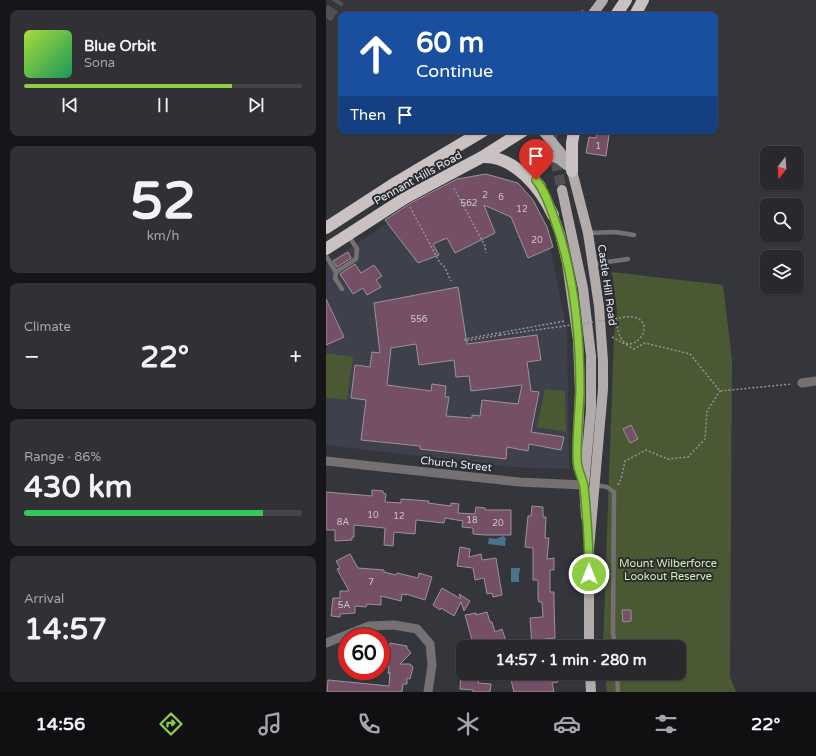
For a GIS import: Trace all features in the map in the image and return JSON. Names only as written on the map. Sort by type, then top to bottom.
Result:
[{"type":"highway","points":[[618,12],[626,0]]},
{"type":"highway","points":[[637,12],[643,0]]},
{"type":"highway","name":"Pennant Hills Road","points":[[326,228],[392,185],[480,134]]},
{"type":"highway","name":"Pennant Hills Road","points":[[326,249],[405,198],[482,157],[518,134]]},
{"type":"highway","points":[[572,171],[574,134]]},
{"type":"highway","points":[[482,157],[498,159],[520,171],[538,189],[553,215]]},
{"type":"main road","points":[[594,12],[603,0]]},
{"type":"main road","name":"Castle Hill Road","points":[[545,134],[561,153],[572,171],[588,233],[599,306],[603,389],[589,485]]},
{"type":"main road","points":[[572,171],[561,160],[552,156],[541,158],[535,164],[533,175],[543,189],[560,234],[567,263],[578,340],[580,392],[577,454],[578,466],[589,485]]},
{"type":"main road","name":"Castle Hill Road","points":[[562,190],[583,288],[591,356],[589,640]]},
{"type":"main road","points":[[590,680],[591,692]]},
{"type":"street","points":[[802,383],[816,381]]},
{"type":"street","name":"Church Street","points":[[326,461],[512,482],[589,485]]},
{"type":"street","points":[[326,643],[370,626],[394,625],[417,629],[430,644],[432,666],[428,692]]},
{"type":"lane","points":[[588,233],[615,232],[634,235]]},
{"type":"lane","points":[[336,272],[356,259],[358,249],[348,234]]},
{"type":"lane","points":[[326,256],[336,272],[335,278],[342,289]]},
{"type":"lane","points":[[593,264],[628,259]]},
{"type":"lane","points":[[589,485],[608,487],[614,492],[614,640]]},
{"type":"lane","points":[[617,680],[618,692]]},
{"type":"path","points":[[454,188],[485,246],[486,253]]},
{"type":"path","points":[[409,206],[440,263],[444,266],[451,281]]},
{"type":"path","points":[[567,321],[465,339],[465,341],[546,328],[630,317],[637,318],[642,323],[644,330],[642,337],[634,343],[625,342],[619,336],[617,325],[614,324]]},
{"type":"path","points":[[601,332],[634,349],[645,343],[690,354],[720,390]]},
{"type":"path","points":[[720,390],[802,383]]},
{"type":"path","points":[[614,492],[622,479],[625,461],[646,450],[668,459],[688,457],[705,439],[707,411],[720,390]]},
{"type":"shaded area","points":[[511,184],[531,198],[547,233],[567,331],[569,469],[515,467],[326,445],[326,264],[386,224],[451,185]]},
{"type":"green space","name":"Mount Wilberforce Lookout Reserve","points":[[612,272],[723,285],[732,360],[730,677],[736,692],[607,692],[606,680],[686,680],[686,640],[603,640],[614,335],[617,312]]},
{"type":"green space","points":[[326,353],[353,357],[347,400],[326,397]]},
{"type":"green space","points":[[545,389],[565,391],[566,432],[537,427]]},
{"type":"water","points":[[503,536],[506,538],[505,546],[488,544],[489,538],[496,539]]},
{"type":"water","points":[[511,568],[520,568],[519,582],[511,582]]},
{"type":"building","points":[[597,134],[609,135],[606,156],[586,153],[589,137],[596,138]]},
{"type":"building","points":[[486,174],[518,183],[533,200],[547,227],[553,247],[528,258],[511,217],[484,205],[495,233],[455,253],[447,238],[433,244],[439,255],[418,263],[385,220],[409,204],[457,179]]},
{"type":"building","points":[[348,252],[351,258],[337,267],[333,261]]},
{"type":"building","points":[[355,264],[361,273],[374,265],[382,276],[376,280],[381,287],[367,295],[363,288],[353,294],[340,274]]},
{"type":"building","points":[[458,287],[467,344],[537,335],[541,360],[527,362],[531,391],[539,392],[531,432],[564,437],[561,450],[529,444],[528,451],[507,447],[506,459],[420,449],[420,446],[361,440],[366,400],[351,398],[355,365],[370,367],[372,352],[380,353],[374,303]],"holes":[[[416,344],[419,365],[454,360],[456,377],[469,376],[471,391],[522,385],[518,404],[482,400],[480,416],[472,415],[472,418],[446,416],[449,397],[445,397],[446,386],[432,384],[431,391],[387,385],[391,348]]]},
{"type":"building","points":[[326,299],[344,337],[326,345]]},
{"type":"building","points":[[631,425],[638,439],[630,443],[623,429]]},
{"type":"building","points":[[372,490],[383,491],[383,493],[386,494],[385,502],[401,503],[401,499],[429,501],[428,503],[451,506],[451,503],[459,504],[458,513],[475,514],[476,507],[485,508],[485,510],[511,510],[511,535],[473,534],[473,528],[462,527],[463,521],[445,518],[444,523],[416,520],[415,534],[394,532],[393,546],[384,545],[385,528],[354,525],[354,537],[352,537],[352,540],[335,541],[335,530],[326,530],[326,492],[372,496]]},
{"type":"building","points":[[532,506],[543,507],[543,517],[546,517],[545,538],[549,538],[547,559],[554,558],[554,570],[550,570],[550,592],[554,592],[555,638],[545,640],[532,640],[530,618],[543,617],[542,602],[539,602],[538,598],[538,580],[533,580],[533,548],[525,547],[528,516],[531,516]]},
{"type":"building","points":[[460,547],[470,549],[469,557],[481,554],[482,560],[496,558],[502,595],[493,597],[492,593],[487,594],[484,578],[475,580],[473,568],[457,566]]},
{"type":"building","points":[[350,554],[358,568],[384,570],[384,572],[396,575],[397,573],[418,578],[419,573],[432,577],[425,600],[406,594],[402,594],[401,601],[381,596],[381,605],[367,604],[366,607],[355,606],[355,613],[340,614],[340,617],[331,616],[333,598],[340,598],[340,591],[349,591],[337,569],[340,568],[336,561]]},
{"type":"building","points":[[442,588],[461,599],[459,594],[470,601],[464,611],[461,602],[454,616],[433,605]]},
{"type":"building","points":[[622,610],[631,610],[631,621],[623,622]]},
{"type":"building","points":[[487,612],[495,632],[502,629],[506,640],[472,640],[465,615],[476,613],[476,615]]},
{"type":"building","points":[[390,643],[407,646],[411,653],[400,664],[410,664],[413,667],[410,679],[407,678],[407,684],[403,684],[402,692],[327,692],[328,680],[389,686]]},
{"type":"building","points":[[461,680],[479,680],[478,683],[491,684],[490,692],[473,692],[473,690],[460,689]]},
{"type":"building","points":[[511,680],[558,680],[558,682],[552,683],[554,692],[514,692]]},
{"type":"tunnel","points":[[326,18],[339,0]]},
{"type":"tunnel","points":[[552,134],[552,148],[562,190]]},
{"type":"route","points":[[536,180],[547,196],[560,234],[571,285],[579,360],[580,392],[577,454],[578,466],[584,485],[589,549],[589,574]]}]
